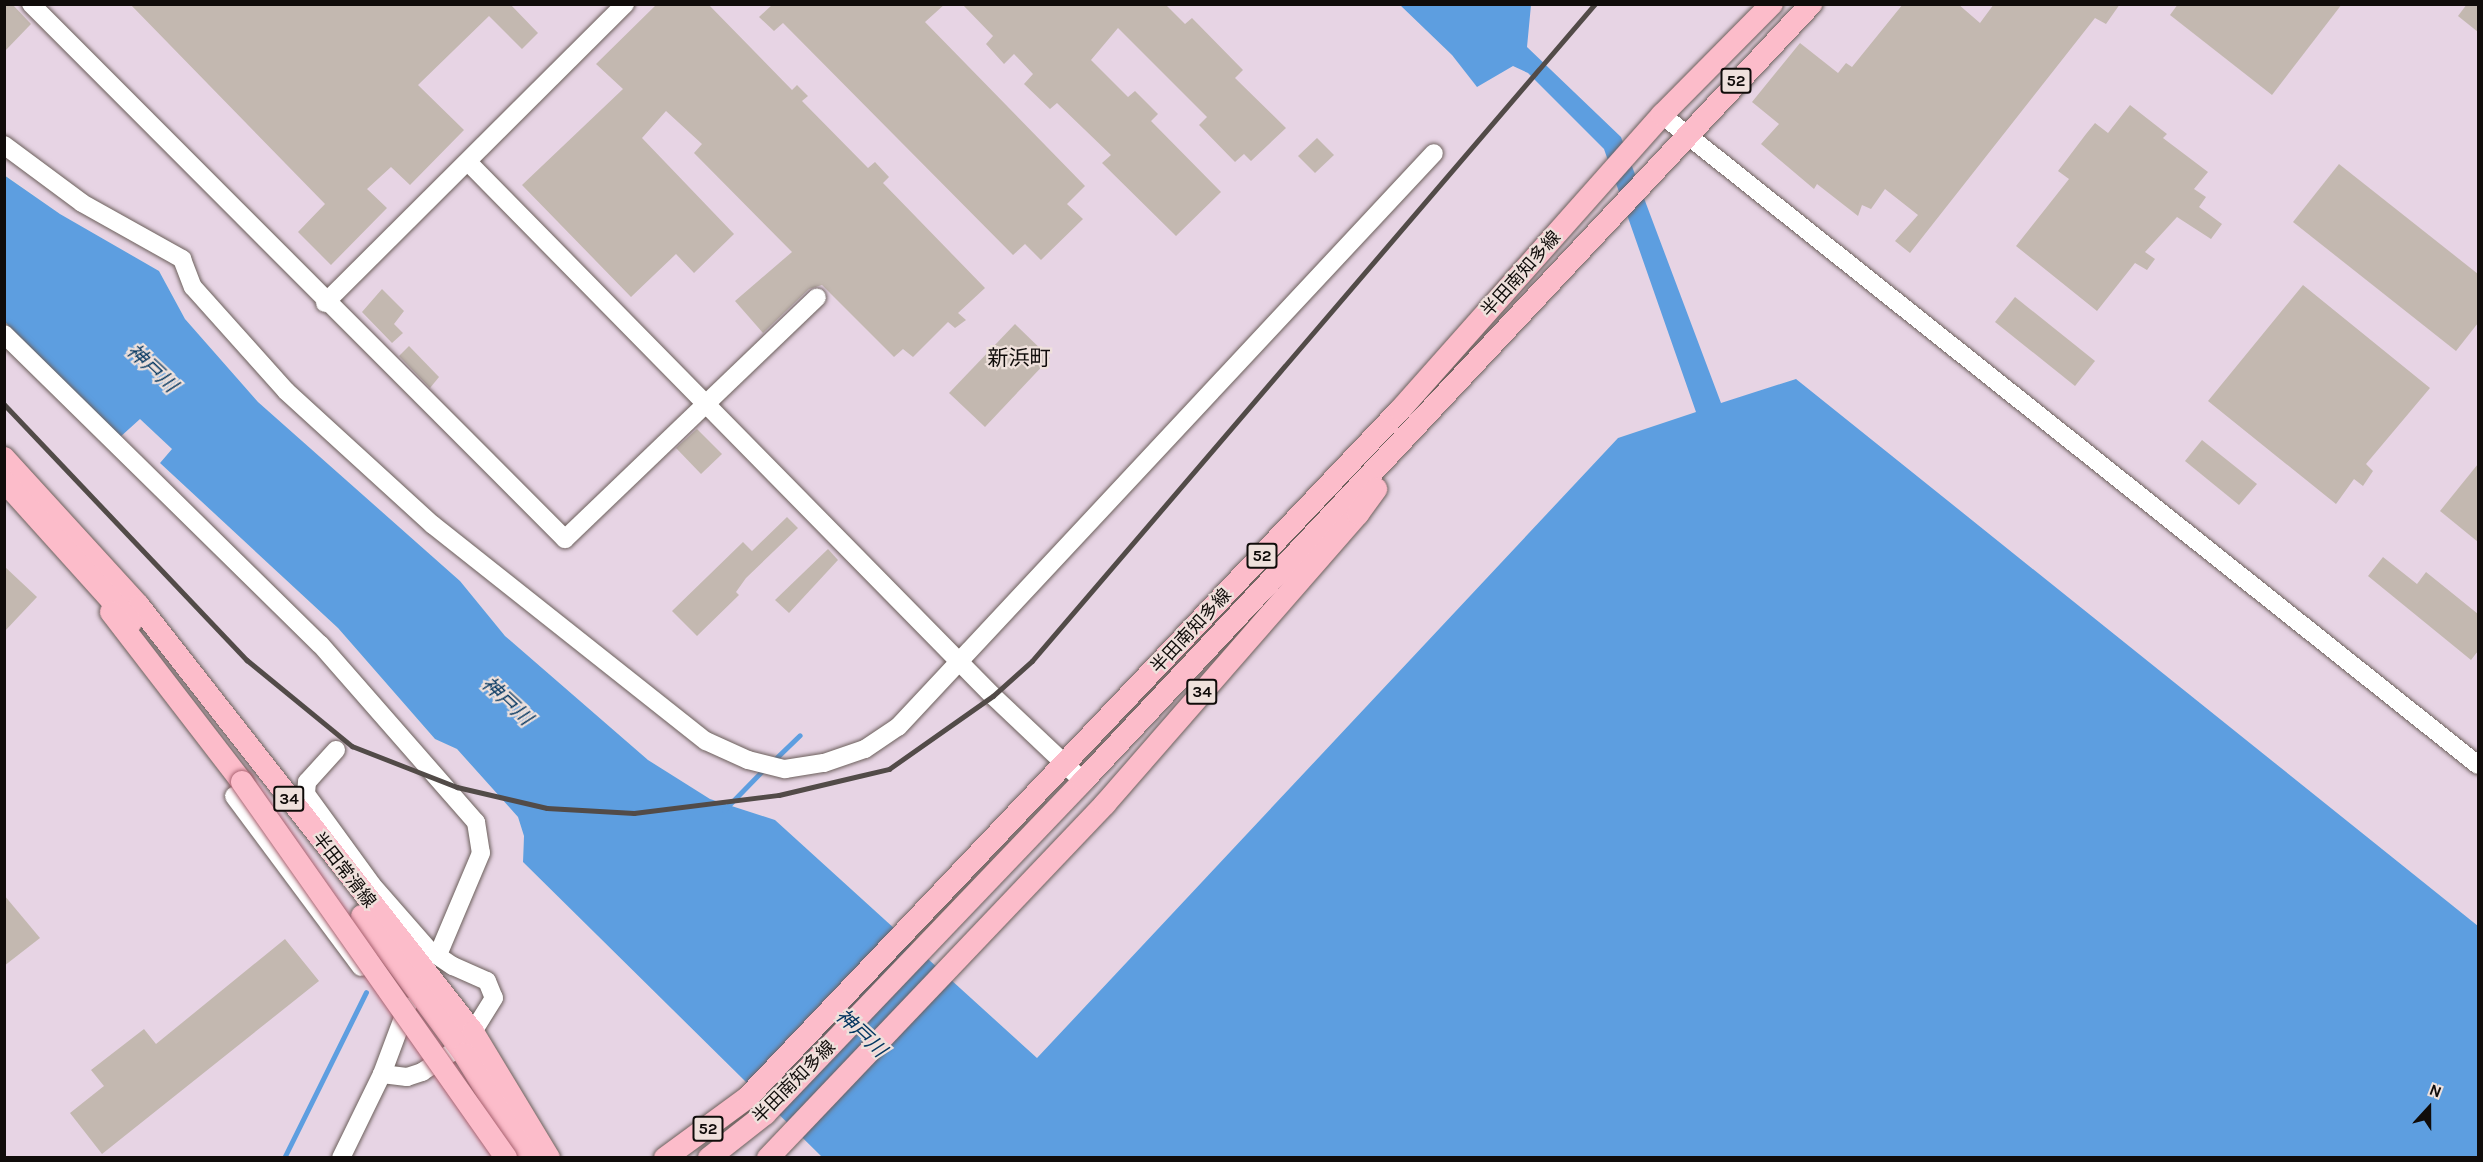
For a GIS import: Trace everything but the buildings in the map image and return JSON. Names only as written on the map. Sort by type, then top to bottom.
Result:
[{"type":"main road","name":"半田南知多線","points":[[665,1158],[748,1097],[1400,410],[1662,116],[1772,4]]},
{"type":"main road","name":"半田南知多線","points":[[709,1158],[765,1114],[948,923],[1416,430],[1663,160],[1811,4]]},
{"type":"main road","name":"34","points":[[768,1158],[1105,804],[1358,514],[1416,430]]},
{"type":"main road","name":"半田常滑線","points":[[4,458],[139,606],[466,1039],[549,1158]]},
{"type":"main road","name":"半田常滑線","points":[[4,481],[126,616],[466,1039],[527,1158]]},
{"type":"main road","name":"34","points":[[56,538],[506,1158]]},
{"type":"street","points":[[31,4],[325,303],[565,539],[817,297]]},
{"type":"street","points":[[325,303],[626,4]]},
{"type":"street","points":[[1662,116],[2478,765]]},
{"type":"street","points":[[4,146],[82,203],[182,259],[193,287],[286,391],[433,525],[706,741],[748,759],[785,769],[824,763],[865,749],[898,727],[961,664],[1434,153]]},
{"type":"street","points":[[468,162],[961,664],[1083,781]]},
{"type":"street","points":[[4,334],[320,644],[476,822],[481,853],[438,955]]},
{"type":"street","points":[[336,750],[307,782],[306,794],[372,885],[438,955],[487,981],[494,998],[466,1039],[422,1072],[407,1077],[382,1074]]},
{"type":"street","points":[[238,789],[342,945],[362,969],[409,1009],[382,1074],[341,1158]]},
{"type":"shaded area","points":[[5,5],[2478,5],[2478,926],[1795,379],[1618,438],[1037,1058],[775,820],[710,799],[648,760],[505,636],[460,581],[258,402],[185,319],[159,271],[60,214],[5,175]]},
{"type":"shaded area","points":[[4,322],[119,437],[139,418],[172,449],[160,463],[338,628],[435,739],[457,749],[518,817],[524,836],[523,862],[822,1157],[5,1157]]},
{"type":"water","name":"神戸川","points":[[1400,5],[1531,5],[1527,47],[1621,137],[1721,403],[1796,379],[2478,926],[2478,1157],[822,1157],[523,862],[524,836],[518,817],[457,749],[435,739],[338,628],[160,463],[172,449],[140,419],[119,438],[5,322],[4,175],[60,214],[159,271],[185,319],[258,402],[460,581],[505,636],[648,760],[710,799],[775,820],[1037,1058],[1618,438],[1696,412],[1604,149],[1528,73],[1513,66],[1477,87],[1452,55]]},
{"type":"waterway","points":[[773,761],[800,735]]},
{"type":"waterway","points":[[724,810],[764,769]]},
{"type":"waterway","points":[[284,1158],[366,992]]},
{"type":"railway","points":[[4,404],[247,660],[352,746],[457,787],[547,808],[634,813],[779,795],[889,769],[993,696],[1032,661],[1595,4]]},
{"type":"district","name":"新浜町","points":[[1019,358]]}]
